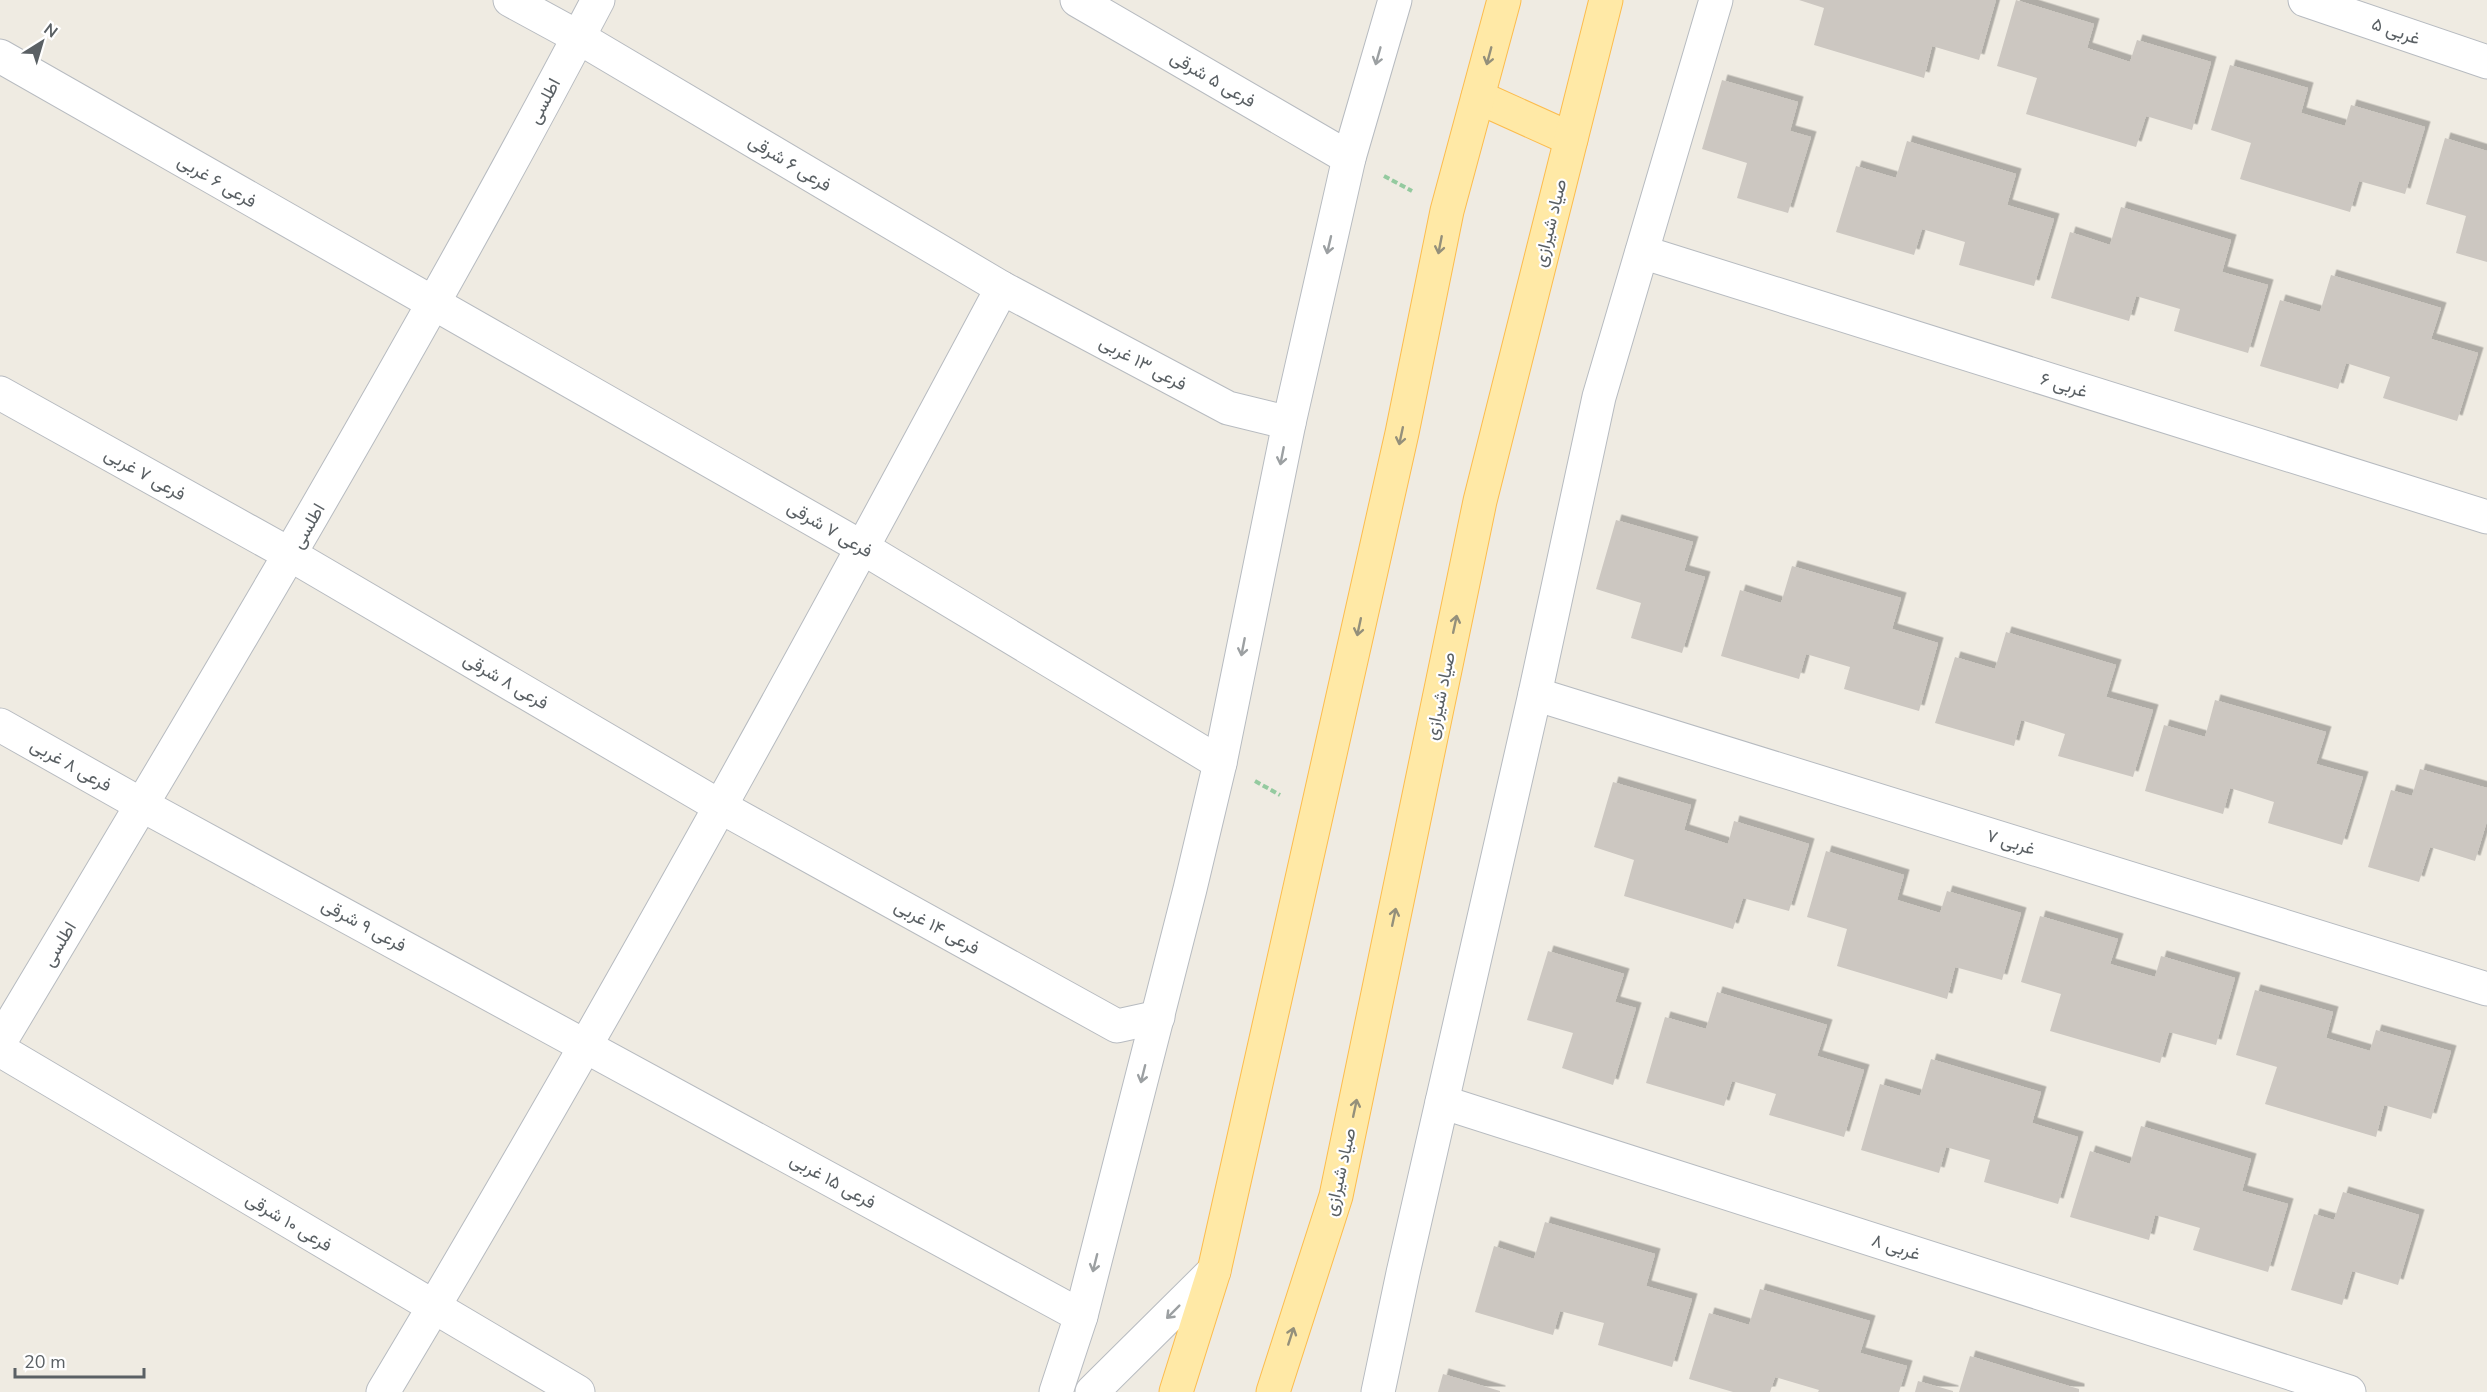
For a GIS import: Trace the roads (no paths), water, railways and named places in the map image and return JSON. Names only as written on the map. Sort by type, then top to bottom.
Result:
[{"type":"main road","points":[[1176,1392],[1214,1271],[1402,433],[1447,211],[1504,0]]},
{"type":"main road","name":"صیاد شیرازی","points":[[1273,1392],[1336,1196],[1480,501],[1606,0]]},
{"type":"main road","points":[[1478,96],[1571,139]]},
{"type":"street","name":"فرعی ۶ شرقی","points":[[510,0],[578,37],[1002,288]]},
{"type":"street","name":"اطلسی","points":[[0,1042],[291,555],[434,305],[598,0]]},
{"type":"street","name":"فرعی ۵ شرقی","points":[[1077,0],[1349,158]]},
{"type":"street","points":[[1056,1392],[1081,1316],[1220,763],[1289,423],[1349,158],[1395,0]]},
{"type":"street","points":[[1378,1392],[1535,694],[1599,397],[1716,0]]},
{"type":"street","name":"۵ غربی","points":[[2305,0],[2487,62]]},
{"type":"street","name":"فرعی ۶ غربی","points":[[0,56],[434,305]]},
{"type":"street","name":"۶ غربی","points":[[1642,252],[2487,517]]},
{"type":"street","points":[[383,1392],[586,1045],[721,807],[1002,288]]},
{"type":"street","name":"فرعی ۱۳ غربی","points":[[1002,288],[1228,408],[1289,423]]},
{"type":"street","name":"فرعی ۷ شرقی","points":[[434,305],[863,548],[1220,763]]},
{"type":"street","name":"فرعی ۷ غربی","points":[[0,393],[291,555]]},
{"type":"street","name":"فرعی ۸ شرقی","points":[[291,555],[721,807]]},
{"type":"street","name":"۷ غربی","points":[[1535,694],[2487,989]]},
{"type":"street","name":"فرعی ۸ غربی","points":[[0,725],[142,805]]},
{"type":"street","name":"فرعی ۹ شرقی","points":[[142,805],[586,1045]]},
{"type":"street","name":"فرعی ۱۴ غربی","points":[[721,807],[1117,1026],[1158,1017]]},
{"type":"street","name":"فرعی ۱۵ غربی","points":[[586,1045],[1081,1316]]},
{"type":"street","name":"فرعی ۱۰ شرقی","points":[[0,1050],[578,1392]]},
{"type":"street","name":"۸ غربی","points":[[1442,1102],[2349,1392]]},
{"type":"street","points":[[1092,1392],[1214,1271]]}]
